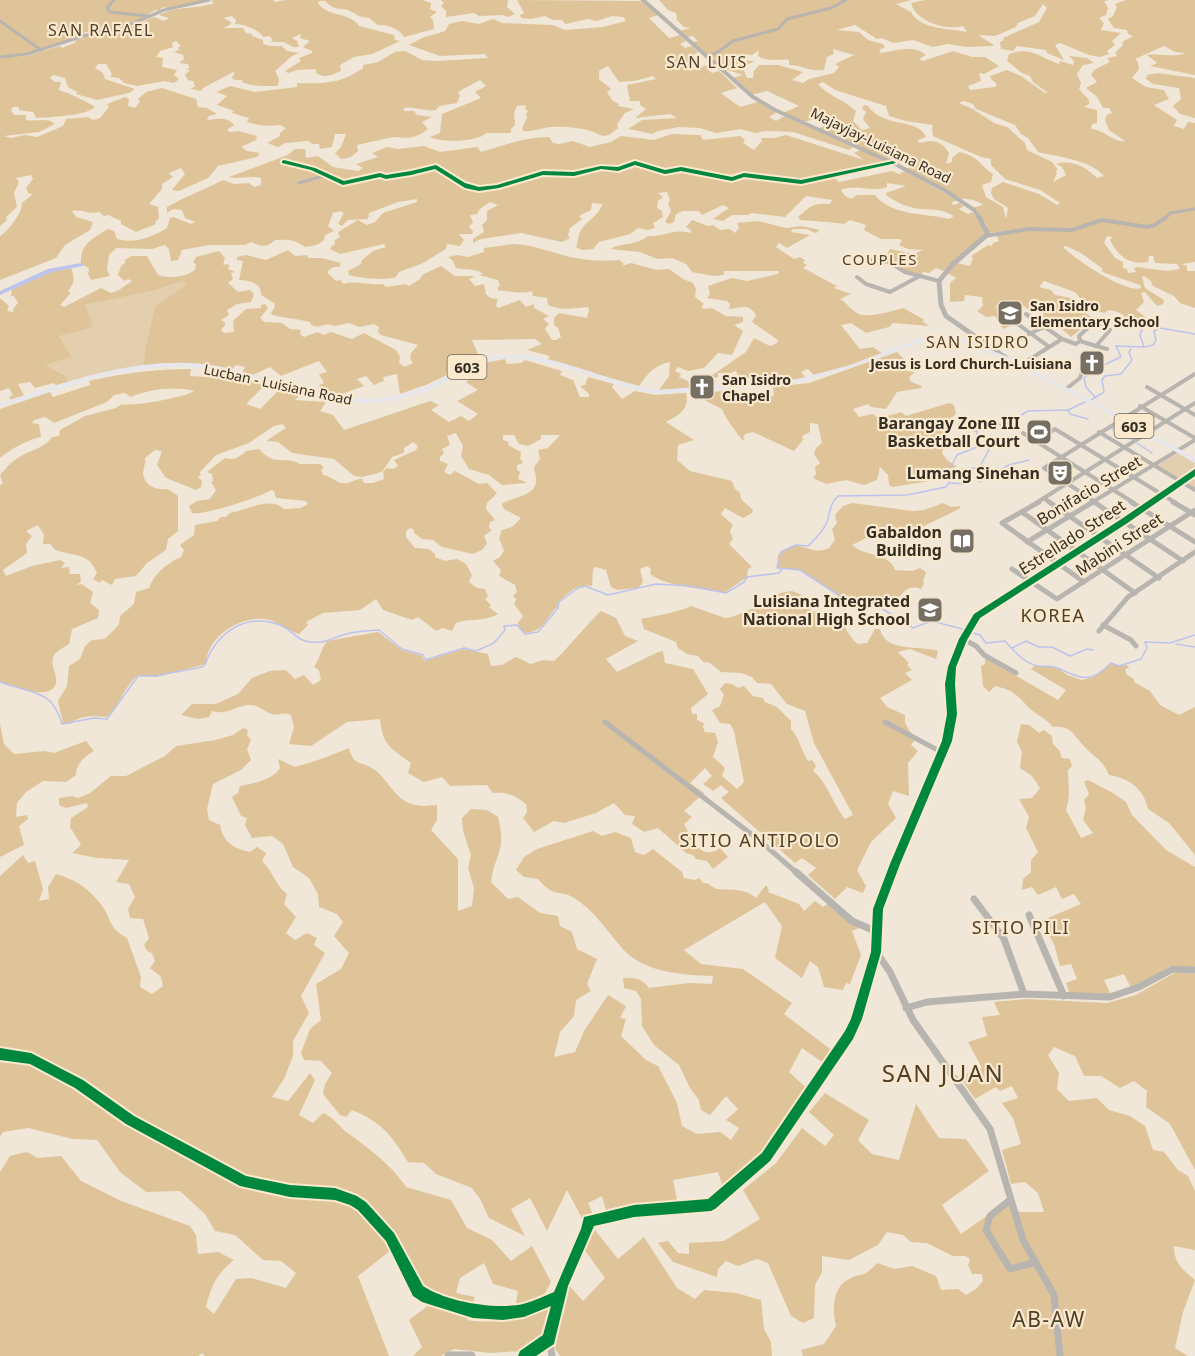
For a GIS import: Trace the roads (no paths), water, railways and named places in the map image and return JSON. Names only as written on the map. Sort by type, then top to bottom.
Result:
[{"type":"main road","name":"Lucban - Luisiana Road","points":[[0,405],[70,382],[104,374],[164,367],[219,369],[287,388],[368,401],[414,392],[485,360],[514,357],[540,360],[644,390],[658,392],[708,389],[813,379],[935,336],[960,337],[982,344]]},
{"type":"main road","name":"603","points":[[982,344],[1019,366],[1121,418],[1195,461]]},
{"type":"street","points":[[114,0],[107,8],[110,12],[150,16]]},
{"type":"street","points":[[0,57],[41,50],[164,10],[209,0]]},
{"type":"street","name":"Majayjay-Luisiana Road","points":[[643,0],[742,89],[765,104],[892,163],[946,191],[974,210],[985,225],[988,234],[985,236]]},
{"type":"street","points":[[706,57],[718,52],[733,41],[778,29],[787,19],[831,8],[846,0]]},
{"type":"street","points":[[0,21],[7,30],[26,38],[41,50]]},
{"type":"street","points":[[285,162],[343,183],[436,167],[465,185],[478,189],[503,185],[543,173],[566,175],[608,165],[618,169],[635,163],[665,172],[681,169],[732,180],[744,176],[801,182],[892,163]]},
{"type":"street","points":[[299,183],[326,175]]},
{"type":"street","points":[[982,344],[943,314],[939,281],[953,264],[985,236],[1000,231],[1042,228],[1072,230],[1102,220],[1142,227],[1152,226],[1162,223],[1170,213],[1195,209]]},
{"type":"street","points":[[872,260],[887,261],[898,269],[918,277],[939,281]]},
{"type":"street","points":[[857,277],[866,284],[890,292],[918,277]]},
{"type":"street","points":[[1004,314],[1048,346]]},
{"type":"street","points":[[1026,314],[1062,339],[1076,344],[1080,341],[1107,349]]},
{"type":"street","points":[[1080,341],[1079,336],[1092,324],[1098,324],[1110,330],[1096,345]]},
{"type":"street","points":[[1029,334],[1044,327]]},
{"type":"street","points":[[1019,366],[1062,339]]},
{"type":"street","points":[[1066,389],[1080,378],[1084,367]]},
{"type":"street","points":[[1183,561],[1044,468],[1159,394],[1195,374]]},
{"type":"street","points":[[1147,387],[1195,416]]},
{"type":"street","points":[[1084,582],[1002,523],[1068,485],[1195,403]]},
{"type":"street","points":[[1140,406],[1195,439]]},
{"type":"street","points":[[1036,441],[1055,429],[1194,513]]},
{"type":"street","points":[[1099,432],[1195,490]]},
{"type":"street","points":[[1023,433],[1088,472],[1195,542]]},
{"type":"street","name":"Bonifacio Street","points":[[1027,542],[1095,503],[1195,439]]},
{"type":"street","name":"Estrellado Street","points":[[560,1296],[588,1221],[634,1211],[704,1208],[711,1205],[766,1156],[849,1035],[865,993],[876,952],[875,931],[878,909],[943,753],[951,723],[952,666],[963,639],[977,616],[1031,583],[1195,472]]},
{"type":"street","points":[[1045,499],[1159,578]]},
{"type":"street","points":[[1022,512],[1135,593]]},
{"type":"street","name":"Mabini Street","points":[[1031,583],[1057,599],[1194,513]]},
{"type":"street","points":[[1099,631],[1124,601],[1195,552]]},
{"type":"street","points":[[1012,569],[1031,583]]},
{"type":"street","points":[[1103,626],[1131,640],[1136,646]]},
{"type":"street","points":[[963,639],[978,646],[989,658],[1016,673]]},
{"type":"street","points":[[605,722],[759,840],[852,921],[875,931]]},
{"type":"street","points":[[885,722],[943,753]]},
{"type":"street","points":[[975,899],[1004,939],[1024,994]]},
{"type":"street","points":[[1029,915],[1064,996]]},
{"type":"street","points":[[876,952],[890,972],[906,1008],[990,1128],[1023,1240],[1052,1289],[1057,1305],[1060,1356]]},
{"type":"street","points":[[906,1008],[927,1002],[1024,994],[1110,997],[1139,987],[1173,969],[1195,970]]},
{"type":"street","points":[[0,1054],[31,1059],[71,1080],[130,1120],[244,1182],[290,1191],[335,1194],[353,1200],[376,1220],[390,1237],[418,1291],[427,1297],[473,1311],[503,1313],[524,1310],[560,1296]]},
{"type":"street","points":[[1010,1200],[987,1218],[986,1230],[1010,1269],[1036,1262]]},
{"type":"street","points":[[552,1356],[549,1339],[560,1296]]},
{"type":"street","points":[[525,1356],[549,1339]]},
{"type":"street","points":[[449,1356],[461,1354],[471,1356]]},
{"type":"waterway","points":[[0,293],[50,270],[81,265]]},
{"type":"waterway","points":[[1095,397],[1086,387],[1084,378],[1095,369],[1121,357],[1116,346],[1144,347],[1140,335],[1144,323]]},
{"type":"waterway","points":[[1145,347],[1153,345],[1156,340],[1154,331],[1160,328],[1195,334]]},
{"type":"waterway","points":[[1095,397],[1104,392],[1102,380],[1105,376],[1121,374],[1132,360],[1129,352],[1131,349]]},
{"type":"waterway","points":[[1091,400],[1095,397]]},
{"type":"waterway","points":[[1068,410],[1085,402]]},
{"type":"waterway","points":[[966,425],[970,430],[976,431],[996,424],[1005,425],[1028,411],[1068,410]]},
{"type":"waterway","points":[[1068,410],[1070,414],[1088,419]]},
{"type":"waterway","points":[[1111,428],[1133,440]]},
{"type":"waterway","points":[[948,478],[963,469],[979,468],[989,450],[987,446],[977,442],[977,431]]},
{"type":"waterway","points":[[1137,443],[1152,453]]},
{"type":"waterway","points":[[948,478],[948,473],[957,455],[982,445]]},
{"type":"waterway","points":[[979,482],[1009,465],[1029,460]]},
{"type":"waterway","points":[[948,478],[949,483],[946,487],[907,495],[838,496],[819,535],[808,546],[796,545],[781,552],[777,568],[800,570],[846,600],[878,606],[913,628],[932,621],[966,630]]},
{"type":"waterway","points":[[950,483],[965,484],[971,481]]},
{"type":"waterway","points":[[0,682],[46,698],[58,712],[62,724],[94,718],[107,719],[138,676],[155,676],[202,667],[216,643],[224,635],[234,628],[255,621],[280,625],[301,639],[312,642],[352,633],[379,630],[402,649],[423,655],[425,660],[464,648],[476,651],[494,643],[505,630],[504,626],[517,625],[525,634],[538,632],[558,608],[559,602],[578,588],[585,586],[608,595],[656,584],[689,586],[726,593],[744,582],[747,577],[779,573],[782,569]]},
{"type":"waterway","points":[[974,633],[980,635],[986,643],[1005,641],[1012,648]]},
{"type":"waterway","points":[[1012,648],[1028,662],[1038,666],[1055,667],[1085,678],[1104,670],[1111,663],[1119,666],[1141,659],[1147,648],[1145,642],[1170,643],[1195,635]]},
{"type":"waterway","points":[[1012,648],[1026,641],[1039,647],[1052,647],[1070,656],[1087,649],[1093,650]]},
{"type":"waterway","points":[[1176,644],[1195,647]]},
{"type":"place","name":"San Isidro Elementary School","points":[[1010,313]]},
{"type":"place","name":"Jesus is Lord Church-Luisiana","points":[[1092,363]]},
{"type":"place","name":"San Isidro Chapel","points":[[702,387]]},
{"type":"place","name":"Barangay Zone III Basketball Court","points":[[1039,432]]},
{"type":"place","name":"Lumang Sinehan","points":[[1060,473]]},
{"type":"place","name":"Gabaldon Building","points":[[962,541]]},
{"type":"place","name":"Luisiana Integrated National High School","points":[[930,610]]},
{"type":"district","name":"SAN RAFAEL","points":[[101,30]]},
{"type":"district","name":"SAN LUIS","points":[[707,62]]},
{"type":"district","name":"COUPLES","points":[[880,259]]},
{"type":"district","name":"SAN ISIDRO","points":[[978,342]]},
{"type":"district","name":"KOREA","points":[[1053,615]]},
{"type":"district","name":"SITIO ANTIPOLO","points":[[760,840]]},
{"type":"district","name":"SITIO PILI","points":[[1021,927]]},
{"type":"district","name":"SAN JUAN","points":[[943,1072]]},
{"type":"district","name":"AB-AW","points":[[1049,1319]]}]
